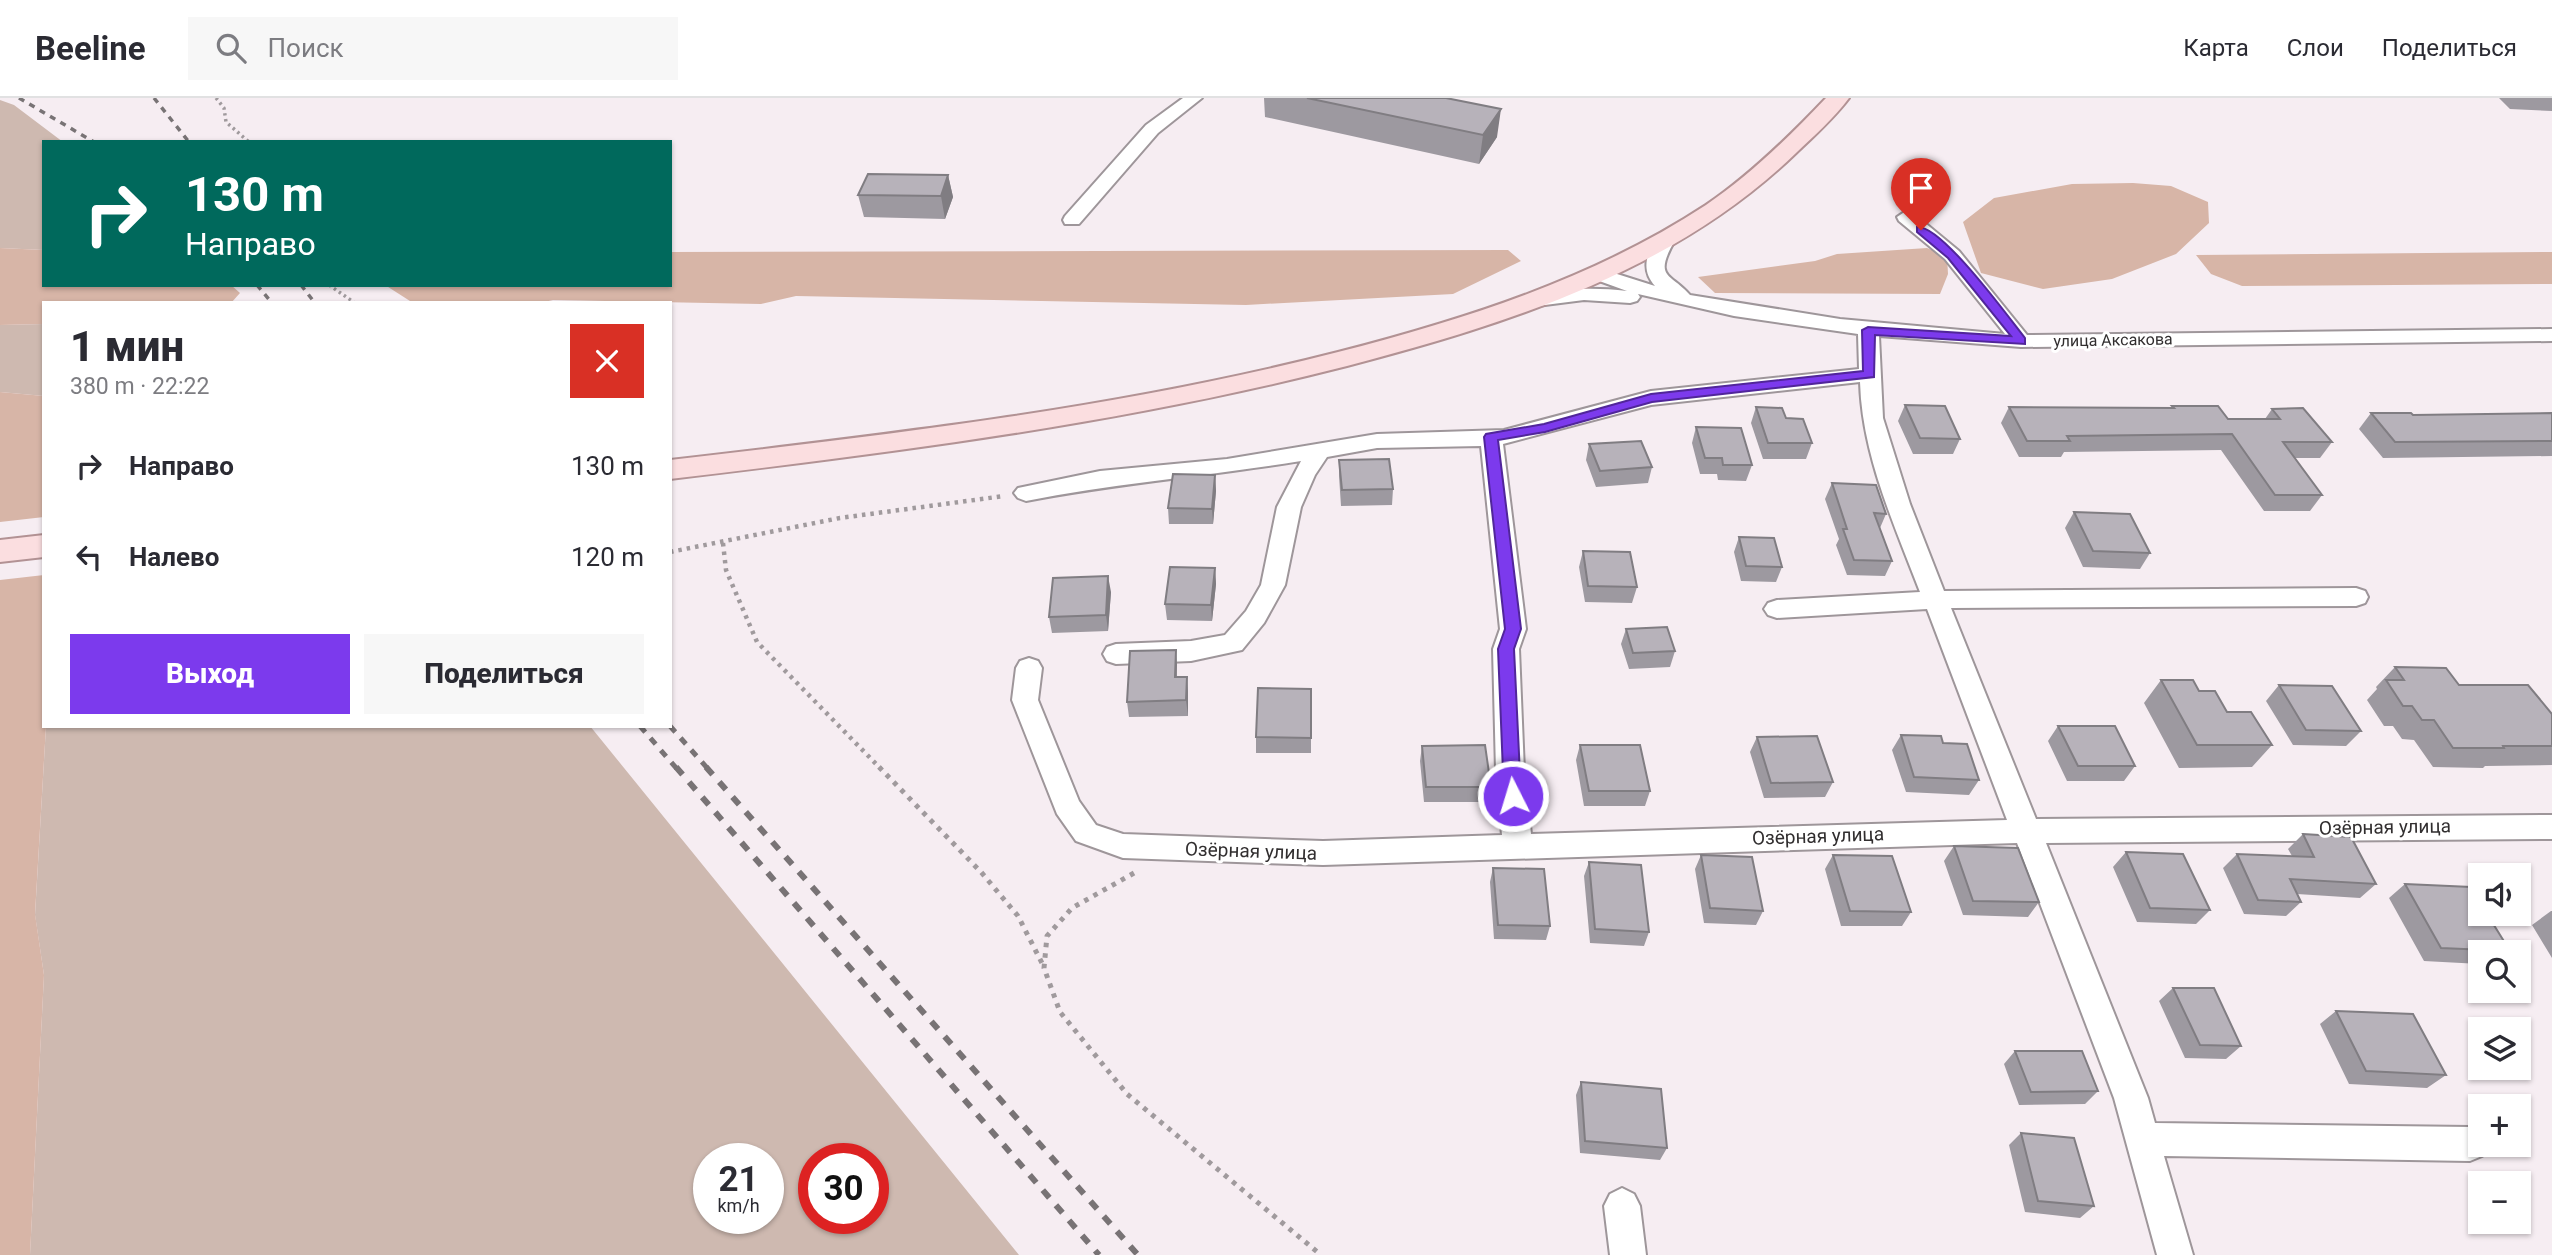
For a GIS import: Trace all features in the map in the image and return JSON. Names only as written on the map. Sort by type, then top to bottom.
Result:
[{"type":"main road","points":[[672,470],[950,436],[1185,397],[1318,366],[1436,334],[1598,274],[1665,240],[1714,210],[1783,155],[1838,98]]},
{"type":"main road","points":[[0,551],[42,546]]},
{"type":"street","points":[[1072,220],[1152,130],[1194,98]]},
{"type":"street","points":[[1906,217],[1952,255],[2021,341]]},
{"type":"street","points":[[1665,240],[1656,253],[1655,275],[1663,285],[1702,305]]},
{"type":"street","name":"улица Аксакова","points":[[1598,274],[1650,293],[1702,305],[1868,330],[2021,341],[2552,335]]},
{"type":"street","points":[[1520,304],[1563,295],[1591,293],[1702,305]]},
{"type":"street","points":[[1868,330],[1872,418],[1898,504],[2131,1098],[2175,1255]]},
{"type":"street","points":[[1026,493],[1100,479],[1227,466],[1377,441],[1442,441],[1491,437],[1545,428],[1651,398],[1869,374]]},
{"type":"street","points":[[1491,437],[1513,629],[1506,649],[1510,771],[1518,846]]},
{"type":"street","points":[[1116,654],[1191,651],[1233,643],[1255,617],[1273,585],[1289,508],[1304,474],[1321,449]]},
{"type":"street","points":[[1777,609],[1936,600],[2356,597]]},
{"type":"street","name":"Озёрная улица","points":[[1029,668],[1025,700],[1067,806],[1086,832],[1123,846],[1323,853],[2026,831],[2552,827]]},
{"type":"street","points":[[2144,1139],[2468,1144]]},
{"type":"street","points":[[1622,1206],[1628,1255]]},
{"type":"path","points":[[216,98],[225,108],[226,122],[247,140]]},
{"type":"path","points":[[333,287],[352,301]]},
{"type":"path","points":[[672,552],[840,518],[1026,493]]},
{"type":"path","points":[[723,543],[726,570],[757,642],[981,872],[1018,916],[1044,968],[1060,1012],[1127,1094],[1321,1255]]},
{"type":"path","points":[[1044,968],[1048,936],[1072,908],[1140,869],[1145,847]]},
{"type":"shaded area","points":[[0,100],[14,105],[60,140],[42,140],[42,250],[0,248]]},
{"type":"shaded area","points":[[2133,183],[2171,186],[2208,202],[2209,223],[2176,254],[2112,279],[2043,289],[1981,273],[1963,222],[1994,198],[2072,184]]},
{"type":"shaded area","points":[[0,248],[42,250],[42,287],[233,287],[240,293],[233,301],[42,301],[42,324],[0,325]]},
{"type":"shaded area","points":[[1927,248],[1947,256],[1948,274],[1940,294],[1715,293],[1698,277],[1815,261],[1837,254]]},
{"type":"shaded area","points":[[1508,250],[1521,261],[1453,294],[1246,305],[796,296],[761,304],[672,301],[410,301],[388,287],[672,287],[672,252]]},
{"type":"shaded area","points":[[2552,252],[2552,284],[2242,286],[2211,274],[2196,255]]},
{"type":"shaded area","points":[[42,324],[42,396],[0,392],[0,325]]},
{"type":"shaded area","points":[[0,392],[42,396],[42,517],[0,522]]},
{"type":"shaded area","points":[[42,575],[42,728],[46,728],[35,914],[44,975],[30,1255],[0,1255],[0,580]]},
{"type":"shaded area","points":[[46,728],[592,728],[1019,1255],[30,1255],[44,975],[35,915]]},
{"type":"building","points":[[1307,98],[1446,98],[1501,109],[1483,135]]},
{"type":"building","points":[[868,174],[948,175],[941,196],[858,195]]},
{"type":"building","points":[[1905,405],[1945,406],[1960,439],[1920,438]]},
{"type":"building","points":[[2172,406],[2218,406],[2228,419],[2280,419],[2272,409],[2303,408],[2332,442],[2283,442],[2322,495],[2275,495],[2232,434],[2067,436],[2070,441],[2027,441],[2009,407],[2174,408]]},
{"type":"building","points":[[1756,407],[1782,408],[1786,418],[1803,419],[1812,443],[1768,443]]},
{"type":"building","points":[[2371,413],[2552,413],[2552,441],[2395,442]]},
{"type":"building","points":[[1696,427],[1741,428],[1752,465],[1723,465],[1722,458],[1705,458]]},
{"type":"building","points":[[1641,441],[1652,467],[1600,471],[1589,444]]},
{"type":"building","points":[[1389,459],[1393,489],[1342,490],[1339,460]]},
{"type":"building","points":[[1173,474],[1215,475],[1212,509],[1168,508]]},
{"type":"building","points":[[1832,483],[1876,485],[1886,514],[1874,513],[1892,561],[1854,560]]},
{"type":"building","points":[[2074,512],[2130,514],[2150,553],[2093,551]]},
{"type":"building","points":[[1739,537],[1774,538],[1782,567],[1746,566]]},
{"type":"building","points":[[1583,551],[1630,552],[1637,587],[1588,586]]},
{"type":"building","points":[[1170,567],[1215,568],[1211,605],[1165,604]]},
{"type":"building","points":[[1108,576],[1106,615],[1049,617],[1053,578]]},
{"type":"building","points":[[1667,627],[1675,651],[1633,653],[1626,629]]},
{"type":"building","points":[[1176,650],[1175,677],[1187,677],[1186,700],[1127,702],[1130,651]]},
{"type":"building","points":[[2395,667],[2446,668],[2459,685],[2528,685],[2552,714],[2552,746],[2453,748],[2434,720],[2422,720],[2412,706],[2403,706],[2386,680],[2404,680]]},
{"type":"building","points":[[2161,680],[2193,680],[2199,691],[2215,691],[2227,712],[2251,712],[2272,745],[2197,745]]},
{"type":"building","points":[[2279,685],[2332,686],[2361,731],[2306,730]]},
{"type":"building","points":[[1258,688],[1311,689],[1311,738],[1256,737]]},
{"type":"building","points":[[2058,726],[2115,726],[2135,766],[2078,766]]},
{"type":"building","points":[[1901,735],[1941,736],[1943,743],[1967,744],[1979,780],[1914,777]]},
{"type":"building","points":[[1817,736],[1833,782],[1771,783],[1757,737]]},
{"type":"building","points":[[1485,745],[1491,787],[1426,787],[1422,746]]},
{"type":"building","points":[[1580,745],[1640,745],[1650,791],[1589,791]]},
{"type":"building","points":[[2303,834],[2351,837],[2376,884],[2290,879],[2301,902],[2258,900],[2237,854],[2314,857]]},
{"type":"building","points":[[1954,846],[2018,848],[2039,902],[1973,901]]},
{"type":"building","points":[[2126,852],[2183,854],[2210,910],[2150,908]]},
{"type":"building","points":[[1701,855],[1752,857],[1763,911],[1710,908]]},
{"type":"building","points":[[1833,855],[1892,856],[1911,912],[1850,911]]},
{"type":"building","points":[[1589,862],[1641,865],[1649,932],[1595,929]]},
{"type":"building","points":[[1493,868],[1544,869],[1550,926],[1498,925]]},
{"type":"building","points":[[2405,884],[2468,887],[2468,926],[2494,926],[2503,940],[2468,940],[2468,949],[2441,948]]},
{"type":"building","points":[[2173,988],[2214,988],[2241,1046],[2200,1045]]},
{"type":"building","points":[[2336,1011],[2413,1014],[2446,1075],[2366,1071]]},
{"type":"building","points":[[2015,1051],[2082,1051],[2098,1091],[2031,1092]]},
{"type":"building","points":[[1581,1082],[1661,1089],[1667,1148],[1585,1141]]},
{"type":"building","points":[[2021,1133],[2074,1138],[2094,1206],[2038,1201]]},
{"type":"railway","points":[[19,98],[91,140]]},
{"type":"railway","points":[[154,98],[187,140]]},
{"type":"railway","points":[[259,287],[270,301]]},
{"type":"railway","points":[[303,287],[313,301]]},
{"type":"railway","points":[[642,728],[677,769]]},
{"type":"railway","points":[[672,728],[708,769]]},
{"type":"railway","points":[[676,767],[1099,1255]]},
{"type":"railway","points":[[706,767],[1138,1255]]},
{"type":"route","points":[[1513,796],[1506,649],[1513,629],[1491,437],[1545,428],[1651,398],[1869,374],[1868,330],[2021,341],[1952,255],[1921,230]]}]
